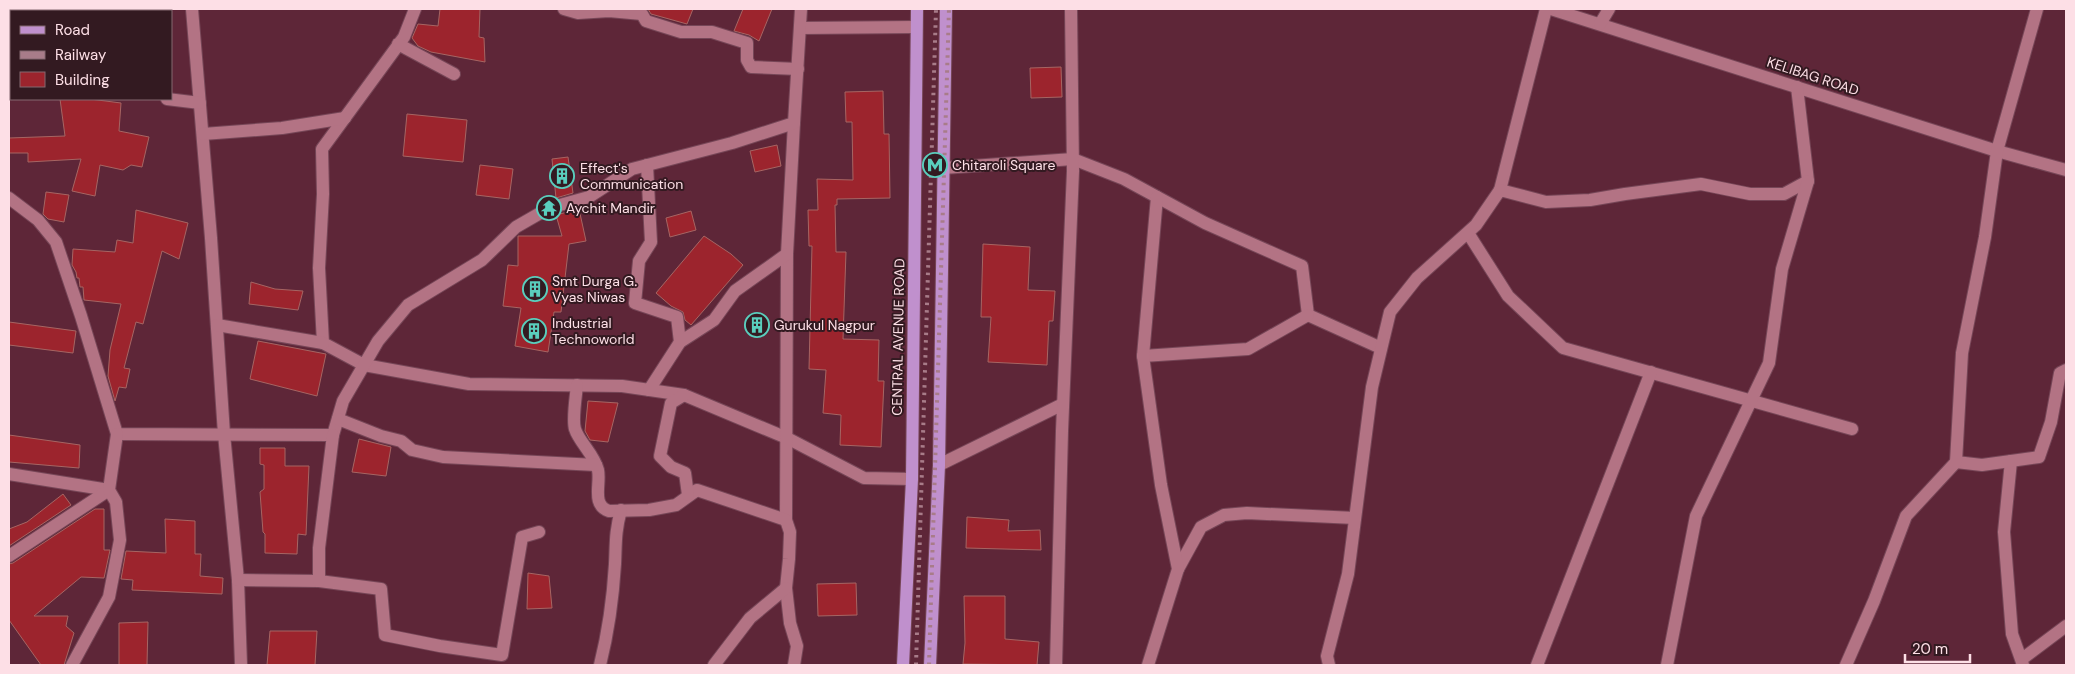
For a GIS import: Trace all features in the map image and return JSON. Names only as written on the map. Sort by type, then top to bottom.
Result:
[{"type":"main road","name":"CENTRAL AVENUE ROAD","points":[[903,665],[912,479],[917,9]]},
{"type":"main road","points":[[930,665],[938,465],[946,9]]},
{"type":"street","points":[[192,9],[203,134],[224,434],[238,580],[241,665]]},
{"type":"street","points":[[323,343],[319,268],[323,194],[322,149],[404,37],[416,9]]},
{"type":"street","points":[[564,9],[578,13],[609,11],[642,14],[646,21],[681,32],[712,32],[747,43],[747,60],[751,67],[798,69]]},
{"type":"street","points":[[794,665],[797,646],[790,623],[786,588],[790,532],[786,520],[787,254],[801,9]]},
{"type":"street","points":[[1056,665],[1063,404],[1073,159],[1071,9]]},
{"type":"street","points":[[1329,665],[1327,656],[1348,574],[1372,387],[1390,312],[1417,278],[1476,226],[1500,190],[1546,9]]},
{"type":"street","name":"KELIBAG ROAD","points":[[1551,9],[1997,151],[2066,170]]},
{"type":"street","points":[[1600,24],[1609,9]]},
{"type":"street","points":[[1846,665],[1874,601],[1906,516],[1956,462],[1962,353],[1985,237],[1997,151],[2037,9]]},
{"type":"street","points":[[800,28],[916,27]]},
{"type":"street","points":[[398,44],[454,74]]},
{"type":"street","points":[[1667,665],[1696,516],[1769,363],[1782,269],[1808,181],[1798,87]]},
{"type":"street","points":[[172,100],[200,103]]},
{"type":"street","points":[[203,134],[282,128],[345,118]]},
{"type":"street","points":[[319,581],[319,548],[333,435],[343,401],[378,341],[408,305],[482,260],[516,228],[548,208],[589,197],[632,169],[732,143],[794,123]]},
{"type":"street","points":[[943,168],[1073,159],[1124,179],[1205,223],[1302,266],[1308,316]]},
{"type":"street","points":[[647,165],[651,242],[639,261],[635,303],[677,317],[680,342]]},
{"type":"street","points":[[1500,190],[1546,202],[1555,202],[1590,200],[1701,184],[1750,194],[1784,194],[1808,181]]},
{"type":"street","points":[[1157,197],[1143,356],[1161,485],[1178,570]]},
{"type":"street","points":[[9,198],[38,220],[56,242],[117,434],[108,490],[116,502],[120,540],[109,597],[72,665]]},
{"type":"street","points":[[1468,233],[1508,296],[1563,348],[1852,429]]},
{"type":"street","points":[[649,390],[680,342],[714,320],[735,290],[787,254]]},
{"type":"street","points":[[1308,316],[1381,348]]},
{"type":"street","points":[[1143,356],[1248,349],[1308,316]]},
{"type":"street","points":[[217,325],[323,343],[364,365],[469,384],[622,386],[684,395],[787,438],[864,478],[912,479]]},
{"type":"street","points":[[1956,462],[1982,465],[2039,457],[2050,422],[2060,373],[2066,370]]},
{"type":"street","points":[[1537,665],[1650,372]]},
{"type":"street","points":[[577,385],[575,428],[598,470],[598,500],[601,506],[609,512],[650,510],[676,505],[697,490],[706,491],[786,520]]},
{"type":"street","points":[[684,395],[671,402],[660,456],[671,467],[685,473],[688,495]]},
{"type":"street","points":[[938,465],[1063,404]]},
{"type":"street","points":[[338,419],[381,436],[401,441],[412,450],[443,457],[596,465]]},
{"type":"street","points":[[117,434],[333,435]]},
{"type":"street","points":[[2011,461],[2004,532],[2012,634],[2022,662],[2066,626]]},
{"type":"street","points":[[9,474],[108,490]]},
{"type":"street","points":[[9,556],[108,490]]},
{"type":"street","points":[[600,665],[606,640],[615,564],[615,531],[621,510]]},
{"type":"street","points":[[1148,665],[1178,570],[1201,527],[1224,514],[1248,513],[1355,518]]},
{"type":"street","points":[[238,580],[319,581],[382,589],[386,635],[503,660],[522,537],[539,532]]},
{"type":"street","points":[[714,665],[750,618],[786,588]]},
{"type":"building","points":[[440,9],[480,9],[479,37],[484,38],[485,62],[431,52],[418,46],[412,38],[418,24],[438,26]]},
{"type":"building","points":[[648,9],[693,9],[687,24],[651,14]]},
{"type":"building","points":[[743,9],[772,9],[759,41],[749,35],[734,31]]},
{"type":"building","points":[[1061,67],[1062,97],[1031,98],[1030,68]]},
{"type":"building","points":[[883,91],[884,134],[889,134],[890,198],[837,199],[837,205],[835,205],[836,252],[846,252],[843,339],[879,340],[878,381],[884,381],[881,447],[840,445],[841,415],[823,413],[826,370],[809,369],[812,246],[809,246],[808,210],[818,210],[817,179],[853,180],[852,122],[846,122],[845,92]]},
{"type":"building","points":[[60,100],[98,100],[121,103],[119,131],[149,137],[142,167],[131,165],[123,170],[100,165],[95,196],[72,191],[81,159],[28,162],[28,153],[9,153],[9,138],[65,136]]},
{"type":"building","points":[[407,114],[467,120],[463,162],[403,156]]},
{"type":"building","points":[[777,145],[781,166],[755,172],[750,151]]},
{"type":"building","name":"Effect's Communication","points":[[568,157],[573,193],[556,198],[552,159]]},
{"type":"building","points":[[480,165],[513,169],[509,199],[476,195]]},
{"type":"building","points":[[46,192],[69,195],[64,222],[48,219],[43,214]]},
{"type":"building","points":[[579,209],[586,241],[569,244],[561,312],[554,312],[548,352],[515,346],[521,308],[503,306],[508,265],[518,266],[518,236],[562,236],[556,215]]},
{"type":"building","points":[[136,210],[188,223],[179,259],[162,251],[143,324],[136,322],[124,368],[130,369],[126,388],[119,387],[115,401],[108,376],[110,350],[121,304],[84,300],[83,287],[80,287],[79,278],[77,278],[72,265],[73,249],[115,252],[117,240],[133,243]]},
{"type":"building","points":[[691,211],[696,230],[670,237],[666,218]]},
{"type":"building","points":[[704,236],[731,254],[743,265],[691,325],[685,320],[683,312],[671,306],[656,293]]},
{"type":"building","points":[[983,244],[1030,247],[1028,290],[1055,291],[1053,321],[1049,321],[1047,365],[988,362],[991,317],[981,317]]},
{"type":"building","points":[[251,282],[275,289],[303,291],[298,310],[249,304]]},
{"type":"building","points":[[9,322],[76,331],[73,353],[9,345]]},
{"type":"building","points":[[258,341],[326,354],[317,396],[250,379]]},
{"type":"building","points":[[588,401],[618,403],[608,442],[590,440],[585,431]]},
{"type":"building","points":[[9,435],[80,445],[79,468],[9,462]]},
{"type":"building","points":[[359,439],[391,447],[386,476],[352,472]]},
{"type":"building","points":[[260,448],[285,448],[285,466],[309,466],[306,535],[298,534],[297,554],[265,553],[265,534],[263,532],[260,492],[264,489],[264,465],[260,464]]},
{"type":"building","points":[[63,494],[71,505],[9,546],[9,529],[27,522]]},
{"type":"building","points":[[95,509],[104,509],[104,550],[110,550],[104,578],[81,577],[34,616],[68,616],[66,626],[74,633],[64,665],[41,665],[9,620],[9,564]]},
{"type":"building","points":[[967,517],[1009,520],[1008,531],[1040,530],[1041,550],[966,548]]},
{"type":"building","points":[[165,519],[195,521],[195,554],[201,554],[200,576],[223,578],[222,594],[132,590],[133,580],[121,579],[126,551],[166,553]]},
{"type":"building","points":[[528,573],[549,576],[552,608],[527,609]]},
{"type":"building","points":[[856,583],[857,615],[818,616],[817,584]]},
{"type":"building","points":[[964,596],[1005,596],[1005,639],[1039,642],[1037,665],[963,664],[965,643]]},
{"type":"building","points":[[148,622],[147,665],[119,665],[119,623]]},
{"type":"building","points":[[270,631],[317,631],[315,665],[267,665]]},
{"type":"railway","points":[[916,665],[936,9]]},
{"type":"railway","points":[[929,665],[949,9]]},
{"type":"place","name":"Chitaroli Square","points":[[935,165]]},
{"type":"place","name":"Effect's Communication","points":[[562,176]]},
{"type":"place","name":"Aychit Mandir","points":[[549,208]]},
{"type":"place","name":"Smt Durga G. Vyas Niwas","points":[[535,289]]},
{"type":"place","name":"Gurukul Nagpur","points":[[757,325]]},
{"type":"place","name":"Industrial Technoworld","points":[[534,331]]}]
